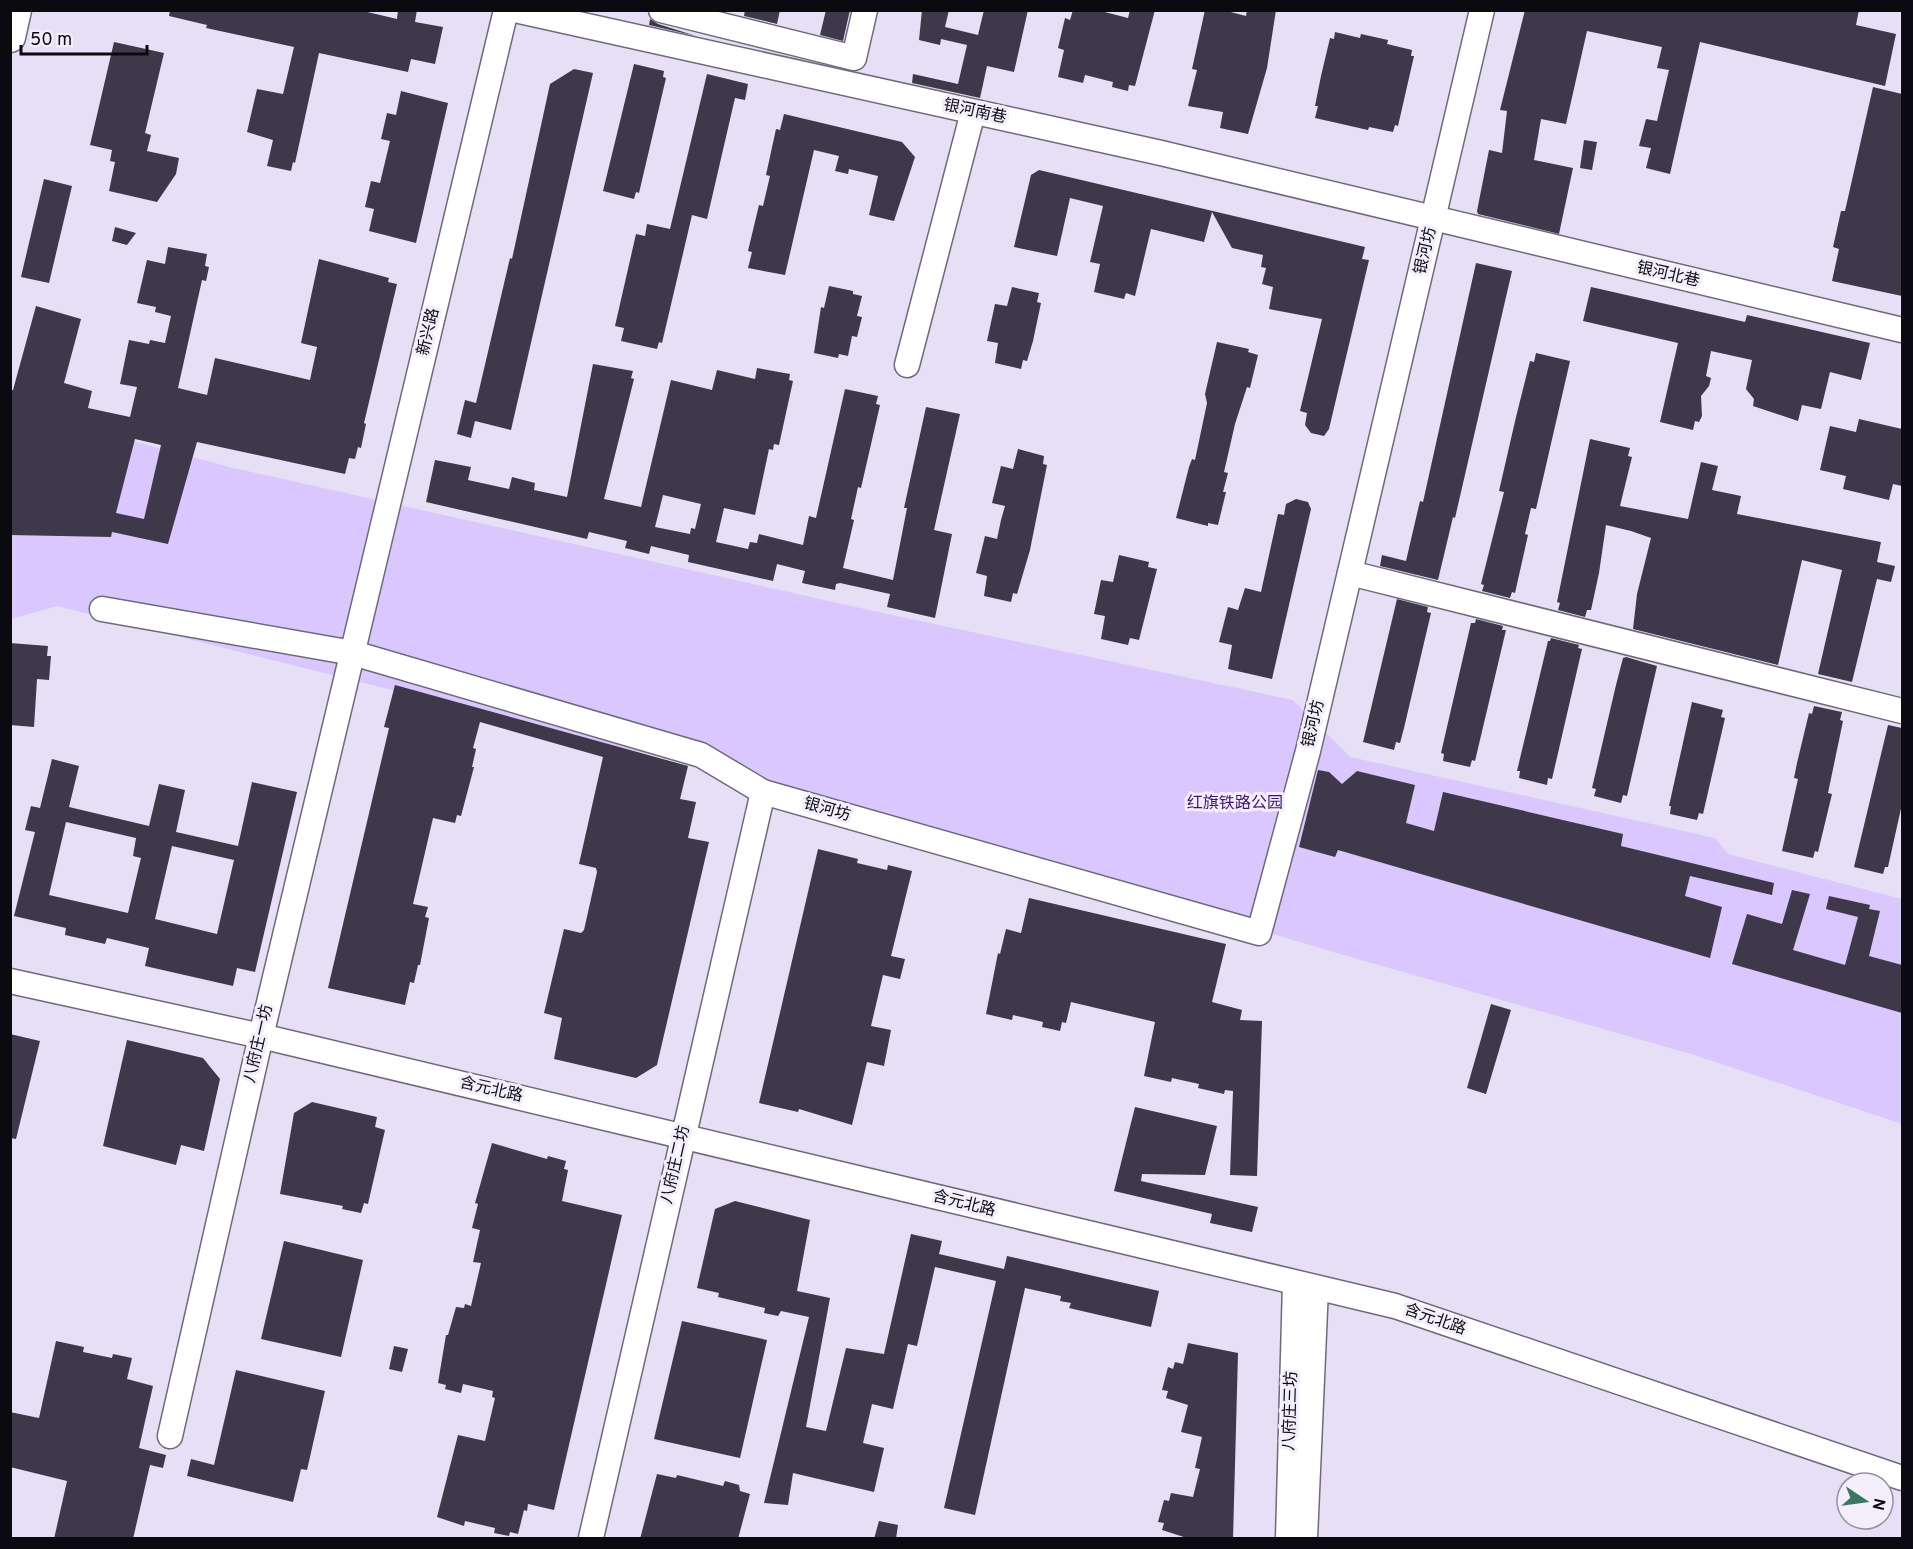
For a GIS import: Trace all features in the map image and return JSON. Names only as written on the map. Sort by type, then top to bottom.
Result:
[{"type":"main road","points":[[10,37],[16,10]]},
{"type":"street","name":"新兴路","points":[[353,653],[506,10]]},
{"type":"street","name":"银河南巷","points":[[515,10],[1161,153],[1434,219]]},
{"type":"street","points":[[661,10],[854,58],[865,10]]},
{"type":"street","name":"银河坊","points":[[763,792],[1259,933],[1308,751],[1482,10]]},
{"type":"street","points":[[907,365],[973,112]]},
{"type":"street","name":"银河北巷","points":[[1434,219],[1902,330]]},
{"type":"street","points":[[1350,573],[1902,711]]},
{"type":"street","points":[[102,609],[353,653],[701,755],[763,792]]},
{"type":"street","name":"八府庄一坊","points":[[170,1436],[261,1036],[353,653]]},
{"type":"street","name":"八府庄二坊","points":[[591,1539],[763,792]]},
{"type":"street","name":"含元北路","points":[[10,981],[261,1036],[1395,1306],[1902,1478]]},
{"type":"street","name":"八府庄三坊","points":[[1287,1539],[1305,1286]]},
{"type":"street","name":"八府庄三坊","points":[[1305,1286],[1305,1539]]},
{"type":"green space","name":"红旗铁路公园","points":[[11,408],[229,467],[887,614],[1293,700],[1350,757],[1715,838],[1728,854],[1902,899],[1902,1124],[1691,1054],[1340,954],[767,784],[57,606],[11,619]]},
{"type":"building","points":[[170,10],[359,10],[397,19],[398,10],[417,10],[415,22],[443,27],[435,64],[411,59],[408,72],[319,53],[295,163],[293,162],[291,171],[267,166],[273,140],[247,132],[257,89],[283,94],[294,47],[206,28],[207,25],[169,16]]},
{"type":"building","points":[[745,10],[780,10],[777,24],[744,16]]},
{"type":"building","points":[[826,10],[850,10],[843,41],[820,35]]},
{"type":"building","points":[[922,10],[949,10],[945,27],[978,35],[984,10],[1028,10],[1014,72],[987,66],[980,98],[912,83],[913,74],[958,84],[967,45],[941,39],[940,45],[919,40]]},
{"type":"building","points":[[1073,10],[1097,10],[1128,18],[1130,10],[1155,10],[1135,86],[1129,85],[1128,91],[1112,87],[1113,82],[1085,75],[1083,83],[1058,77],[1064,50],[1058,48],[1065,18],[1070,20]]},
{"type":"building","points":[[1205,10],[1223,10],[1246,16],[1247,10],[1276,10],[1267,68],[1248,134],[1220,128],[1223,112],[1188,106],[1197,70],[1192,69]]},
{"type":"building","points":[[1525,10],[1859,10],[1856,25],[1896,34],[1885,86],[1700,42],[1670,174],[1646,168],[1651,148],[1639,146],[1646,119],[1657,121],[1669,70],[1657,68],[1662,47],[1587,31],[1566,124],[1541,119],[1534,160],[1573,168],[1559,234],[1478,214],[1477,211],[1489,150],[1502,153],[1507,111],[1500,110]]},
{"type":"building","points":[[650,19],[658,24],[696,36],[649,25]]},
{"type":"building","points":[[1335,32],[1360,38],[1361,34],[1388,40],[1387,44],[1412,50],[1411,56],[1414,56],[1398,126],[1395,125],[1393,132],[1369,127],[1368,130],[1315,118],[1321,76],[1330,38],[1334,39]]},
{"type":"building","points":[[114,42],[164,53],[145,133],[151,135],[147,151],[179,158],[176,174],[157,202],[109,191],[115,162],[110,161],[112,150],[90,145]]},
{"type":"building","points":[[634,64],[664,71],[663,77],[666,78],[639,193],[636,192],[634,199],[603,191]]},
{"type":"building","points":[[574,69],[593,73],[511,430],[475,421],[471,438],[457,434],[465,400],[476,403],[510,258],[512,259],[550,84]]},
{"type":"building","points":[[707,74],[748,84],[745,100],[735,98],[707,219],[692,215],[662,343],[659,342],[657,349],[621,341],[624,328],[615,326],[636,234],[645,236],[647,224],[670,229]]},
{"type":"building","points":[[1873,87],[1902,94],[1902,296],[1832,281],[1839,249],[1833,247],[1841,211],[1845,211]]},
{"type":"building","points":[[401,91],[448,103],[416,243],[369,231],[374,209],[365,207],[371,181],[380,183],[390,141],[381,139],[387,113],[396,115]]},
{"type":"building","points":[[784,114],[902,142],[915,157],[894,221],[869,215],[878,176],[849,169],[848,174],[835,171],[839,156],[814,150],[785,275],[748,268],[752,252],[748,251],[759,205],[763,206],[770,176],[766,175],[776,129],[780,130]]},
{"type":"building","points":[[1584,140],[1597,142],[1592,170],[1580,168]]},
{"type":"building","points":[[1039,170],[1365,247],[1362,259],[1369,260],[1329,429],[1324,436],[1311,433],[1305,425],[1307,413],[1300,411],[1322,319],[1269,309],[1273,287],[1262,284],[1266,268],[1261,267],[1263,255],[1232,248],[1212,212],[1204,242],[1151,229],[1135,296],[1126,293],[1124,299],[1094,292],[1100,264],[1090,262],[1103,206],[1070,198],[1057,256],[1014,247],[1031,175]]},
{"type":"building","points":[[44,179],[72,186],[49,283],[21,277]]},
{"type":"building","points":[[115,227],[136,233],[127,245],[112,241]]},
{"type":"building","points":[[168,247],[207,254],[205,266],[209,267],[206,281],[202,280],[178,388],[207,395],[215,358],[310,380],[317,347],[301,343],[319,259],[389,278],[388,282],[397,284],[364,423],[366,424],[361,448],[358,447],[355,459],[349,458],[345,474],[197,442],[168,544],[112,532],[111,537],[10,535],[10,390],[13,390],[36,306],[81,319],[64,383],[92,391],[88,408],[130,417],[137,387],[120,384],[129,340],[149,344],[150,340],[165,343],[171,316],[155,312],[156,307],[137,303],[147,260],[165,264]],"holes":[[[135,439],[161,445],[144,519],[116,513]]]},
{"type":"building","points":[[1476,263],[1512,271],[1455,518],[1453,517],[1438,580],[1380,566],[1382,555],[1406,561],[1420,501],[1423,502]]},
{"type":"building","points":[[829,286],[853,291],[853,294],[862,296],[857,316],[862,317],[857,337],[852,336],[848,356],[839,354],[838,358],[814,353],[821,307],[824,308]]},
{"type":"building","points":[[1012,287],[1039,293],[1037,302],[1041,303],[1027,361],[1023,360],[1021,369],[995,363],[998,343],[987,341],[995,304],[1007,306]]},
{"type":"building","points":[[1591,287],[1745,322],[1747,315],[1870,343],[1861,380],[1830,372],[1821,409],[1802,405],[1798,421],[1753,406],[1754,399],[1746,389],[1752,360],[1711,351],[1706,376],[1711,378],[1709,386],[1701,396],[1702,416],[1699,422],[1695,421],[1693,430],[1660,422],[1678,343],[1583,321]]},
{"type":"building","points":[[1217,342],[1249,349],[1248,352],[1258,355],[1250,388],[1247,387],[1235,424],[1224,472],[1228,473],[1223,492],[1226,492],[1218,525],[1208,523],[1208,526],[1176,518],[1189,467],[1192,459],[1195,460],[1207,403],[1205,394]]},
{"type":"building","points":[[1536,353],[1570,361],[1536,509],[1531,508],[1525,534],[1528,535],[1515,593],[1512,592],[1510,598],[1482,591],[1484,585],[1481,584],[1504,492],[1499,491],[1516,417],[1530,361],[1534,362]]},
{"type":"building","points":[[593,364],[633,371],[631,378],[634,379],[604,499],[641,507],[671,380],[712,390],[717,370],[755,379],[757,368],[790,374],[789,380],[793,381],[779,445],[774,444],[773,450],[769,449],[755,515],[724,508],[716,542],[748,549],[750,542],[757,543],[759,534],[803,545],[809,516],[816,518],[845,389],[878,396],[876,404],[880,405],[861,488],[858,487],[851,519],[854,520],[843,568],[893,580],[907,508],[904,508],[926,407],[960,414],[934,530],[952,534],[935,618],[887,607],[890,594],[840,583],[836,584],[835,590],[802,583],[805,571],[777,564],[773,581],[688,562],[689,555],[651,546],[649,554],[625,548],[627,541],[589,532],[587,539],[426,502],[435,460],[471,467],[468,480],[509,489],[512,477],[535,483],[534,490],[567,497]],"holes":[[[663,495],[701,504],[695,529],[691,528],[690,534],[655,527]]]},
{"type":"building","points":[[1859,419],[1902,429],[1902,486],[1893,484],[1889,500],[1843,489],[1846,476],[1820,470],[1830,426],[1856,432]]},
{"type":"building","points":[[1590,439],[1630,448],[1628,456],[1632,457],[1620,506],[1688,519],[1701,462],[1718,466],[1712,490],[1741,496],[1737,514],[1881,542],[1877,562],[1895,566],[1891,582],[1877,579],[1852,682],[1818,674],[1842,570],[1802,560],[1778,665],[1633,629],[1637,594],[1651,538],[1631,531],[1606,525],[1591,610],[1587,610],[1585,617],[1558,610],[1560,603],[1557,602]]},
{"type":"building","points":[[1018,449],[1044,456],[1043,464],[1047,465],[1030,550],[1017,594],[1013,593],[1011,602],[984,596],[987,576],[976,573],[985,536],[997,539],[1005,506],[992,503],[1001,466],[1013,469]]},
{"type":"building","points":[[1296,499],[1308,502],[1311,509],[1272,679],[1228,669],[1232,645],[1219,642],[1228,607],[1238,610],[1245,588],[1261,592],[1278,514],[1284,515],[1286,504]]},
{"type":"building","points":[[1119,555],[1149,562],[1148,567],[1157,569],[1139,640],[1130,638],[1128,645],[1101,639],[1105,616],[1094,614],[1101,580],[1113,582]]},
{"type":"building","points":[[1397,599],[1428,607],[1427,612],[1431,613],[1400,743],[1396,742],[1394,750],[1363,742]]},
{"type":"building","points":[[1476,619],[1503,626],[1502,630],[1506,630],[1475,761],[1472,760],[1470,767],[1443,761],[1444,754],[1441,753],[1471,623],[1475,623]]},
{"type":"building","points":[[1551,638],[1579,645],[1578,648],[1582,649],[1552,779],[1548,778],[1547,785],[1519,778],[1520,771],[1517,771],[1548,641]]},
{"type":"building","points":[[10,643],[48,646],[47,656],[51,656],[49,680],[37,679],[34,727],[10,725]]},
{"type":"building","points":[[1623,658],[1657,666],[1627,796],[1623,795],[1621,803],[1594,796],[1596,789],[1592,788]]},
{"type":"building","points":[[395,685],[688,766],[680,799],[696,802],[688,838],[709,842],[657,1065],[636,1078],[554,1059],[562,1018],[544,1013],[564,929],[581,933],[584,930],[597,872],[596,868],[579,864],[603,757],[480,722],[473,748],[476,749],[472,767],[474,767],[461,816],[457,815],[455,823],[433,818],[413,904],[428,907],[425,917],[429,918],[420,965],[418,965],[414,983],[410,982],[405,1005],[328,988],[389,728],[384,727]]},
{"type":"building","points":[[1692,702],[1723,710],[1721,717],[1725,718],[1703,814],[1699,813],[1697,820],[1670,814],[1671,806],[1669,806]]},
{"type":"building","points":[[1814,706],[1842,712],[1840,720],[1843,721],[1828,793],[1832,794],[1818,852],[1815,851],[1813,858],[1782,851],[1798,779],[1794,778],[1797,763],[1809,713],[1812,714]]},
{"type":"building","points":[[1888,725],[1902,728],[1902,804],[1888,867],[1885,867],[1883,874],[1854,867]]},
{"type":"building","points":[[52,759],[79,766],[69,807],[149,826],[159,784],[185,790],[176,832],[238,846],[252,782],[297,792],[255,972],[237,968],[233,986],[145,966],[149,948],[107,938],[105,944],[65,935],[66,928],[14,916],[35,832],[25,830],[31,806],[40,808]],"holes":[[[66,822],[136,838],[133,856],[141,858],[128,913],[49,895]],[[172,846],[234,860],[217,934],[155,919]]]},
{"type":"building","points":[[1318,770],[1329,772],[1342,784],[1357,771],[1415,785],[1406,823],[1434,831],[1443,792],[1623,834],[1621,846],[1774,883],[1772,895],[1690,876],[1685,896],[1722,907],[1710,958],[1338,850],[1335,857],[1299,847]]},
{"type":"building","points":[[818,849],[858,859],[857,863],[887,870],[888,865],[912,871],[891,956],[905,959],[900,979],[883,975],[871,1026],[891,1030],[884,1066],[867,1062],[852,1125],[799,1109],[798,1112],[759,1103]]},
{"type":"building","points":[[1792,890],[1810,894],[1793,950],[1845,965],[1858,917],[1826,909],[1829,896],[1870,905],[1869,909],[1880,911],[1869,956],[1902,965],[1902,1013],[1732,964],[1747,914],[1782,924]]},
{"type":"building","points":[[1029,898],[1226,944],[1212,1002],[1242,1010],[1240,1020],[1262,1021],[1257,1176],[1230,1175],[1233,1091],[1225,1090],[1224,1094],[1198,1088],[1199,1084],[1172,1078],[1171,1082],[1144,1076],[1155,1022],[1071,1002],[1066,1023],[1062,1022],[1060,1031],[1042,1027],[1043,1022],[1013,1015],[1012,1020],[986,1014],[998,953],[1000,954],[1006,929],[1021,933]]},
{"type":"building","points":[[1491,1004],[1511,1010],[1486,1094],[1467,1088]]},
{"type":"building","points":[[10,1034],[40,1041],[16,1139],[10,1138]]},
{"type":"building","points":[[127,1040],[203,1058],[220,1079],[204,1151],[181,1145],[176,1165],[103,1146]]},
{"type":"building","points":[[312,1102],[377,1117],[375,1127],[385,1130],[368,1204],[364,1203],[361,1213],[342,1209],[343,1206],[280,1194],[294,1113]]},
{"type":"building","points":[[1135,1107],[1217,1126],[1205,1175],[1142,1174],[1141,1181],[1258,1207],[1252,1232],[1210,1223],[1212,1214],[1114,1191]]},
{"type":"building","points":[[492,1143],[547,1159],[548,1156],[566,1161],[564,1169],[568,1170],[562,1201],[622,1215],[554,1510],[528,1504],[527,1511],[524,1510],[518,1534],[510,1532],[509,1536],[494,1533],[495,1528],[465,1521],[464,1526],[437,1517],[458,1435],[485,1441],[495,1398],[492,1397],[493,1391],[463,1384],[461,1393],[445,1389],[446,1385],[438,1383],[446,1335],[448,1335],[456,1307],[464,1308],[465,1304],[471,1306],[481,1263],[473,1262],[480,1230],[472,1228],[478,1204],[475,1203]]},
{"type":"building","points":[[735,1201],[810,1220],[797,1291],[830,1298],[806,1427],[826,1431],[846,1348],[884,1354],[911,1234],[942,1241],[939,1254],[1004,1269],[1007,1256],[1159,1291],[1151,1327],[1069,1308],[1071,1303],[1060,1301],[1061,1296],[1025,1288],[975,1515],[944,1508],[996,1281],[935,1267],[917,1346],[908,1344],[893,1409],[872,1404],[863,1443],[884,1448],[874,1492],[793,1473],[788,1505],[764,1503],[809,1317],[781,1311],[778,1316],[764,1313],[765,1308],[718,1297],[719,1293],[697,1288],[715,1209]]},
{"type":"building","points":[[284,1241],[363,1260],[341,1357],[261,1339]]},
{"type":"building","points":[[682,1321],[767,1340],[740,1458],[654,1439]]},
{"type":"building","points":[[56,1341],[84,1347],[83,1352],[112,1358],[113,1354],[132,1358],[127,1379],[153,1386],[139,1448],[166,1455],[163,1468],[150,1465],[133,1539],[54,1539],[67,1481],[10,1467],[10,1412],[39,1418]]},
{"type":"building","points":[[1188,1343],[1238,1353],[1233,1539],[1190,1539],[1162,1530],[1164,1523],[1158,1522],[1164,1500],[1169,1501],[1171,1493],[1193,1497],[1200,1469],[1195,1468],[1202,1437],[1181,1432],[1188,1405],[1166,1398],[1168,1391],[1162,1390],[1168,1367],[1173,1369],[1175,1362],[1183,1364]]},
{"type":"building","points":[[394,1346],[408,1349],[402,1372],[389,1369]]},
{"type":"building","points":[[236,1370],[325,1391],[307,1470],[301,1469],[293,1502],[187,1476],[191,1459],[214,1465]]},
{"type":"building","points":[[657,1474],[676,1478],[677,1475],[723,1486],[725,1481],[739,1485],[740,1491],[750,1494],[738,1539],[640,1539]]},
{"type":"building","points":[[879,1521],[898,1525],[896,1539],[874,1539]]}]
